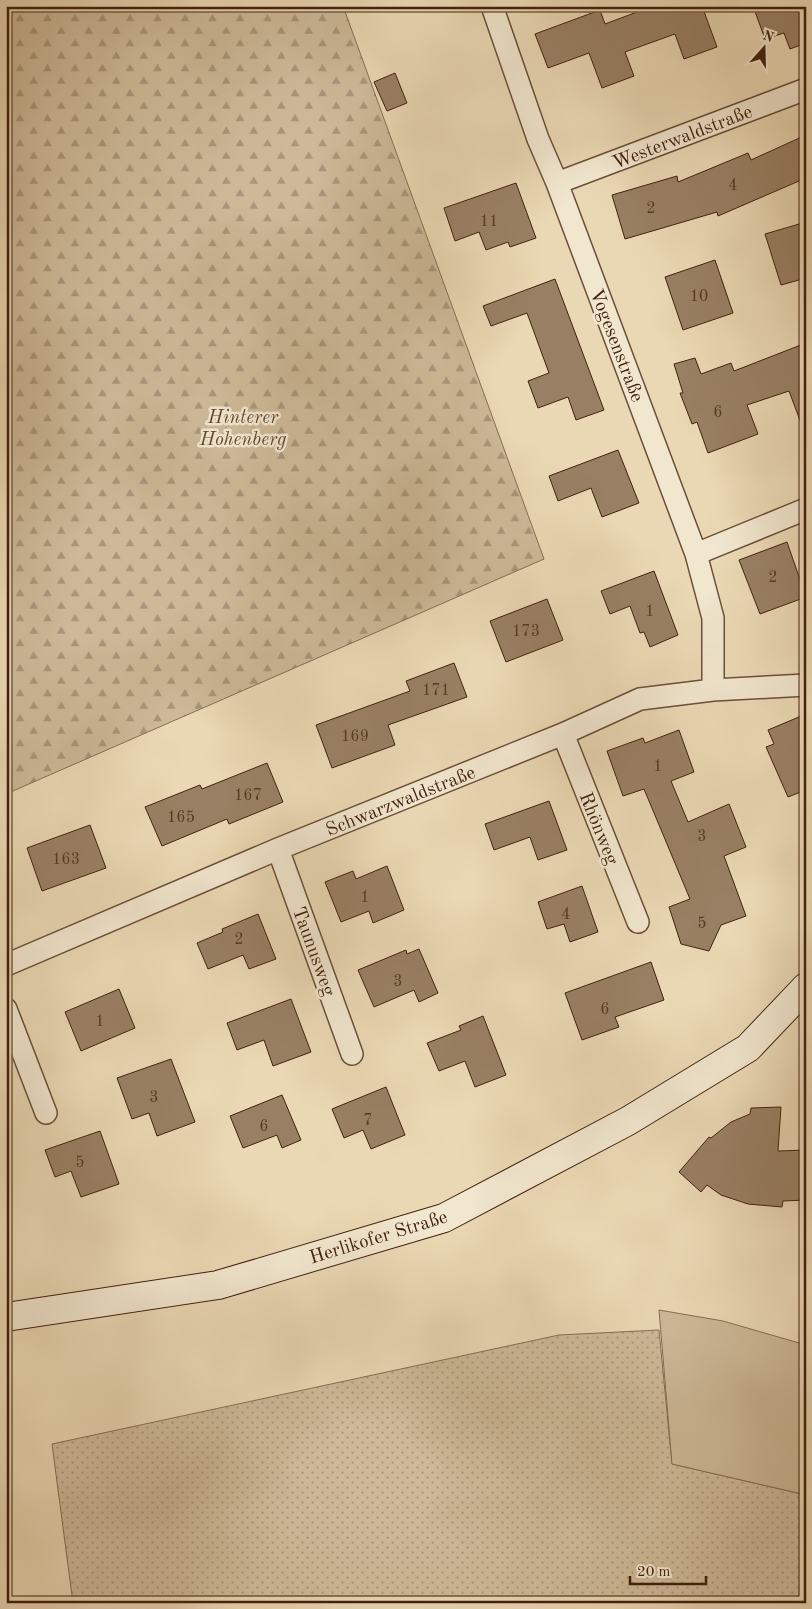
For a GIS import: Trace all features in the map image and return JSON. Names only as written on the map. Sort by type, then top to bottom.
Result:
[{"type":"main road","name":"Herlikofer Straße","points":[[6,1317],[218,1285],[444,1218],[628,1121],[748,1048],[806,987]]},
{"type":"street","name":"Vogesenstraße","points":[[492,6],[538,139],[558,183],[696,554],[713,618],[713,690]]},
{"type":"street","name":"Westerwaldstraße","points":[[558,183],[806,88]]},
{"type":"street","points":[[696,554],[806,509]]},
{"type":"street","name":"Schwarzwaldstraße","points":[[6,965],[278,849],[563,734],[640,699],[713,690],[806,685]]},
{"type":"street","name":"Rhönweg","points":[[563,734],[638,922]]},
{"type":"street","name":"Taunusweg","points":[[278,849],[352,1054]]},
{"type":"street","points":[[6,1009],[46,1112]]},
{"type":"green space","name":"Hinterer Hohenberg","points":[[6,6],[343,6],[544,559],[6,794]]},
{"type":"green space","points":[[659,1310],[723,1321],[806,1345],[806,1495],[672,1464]]},
{"type":"green space","points":[[659,1330],[672,1464],[806,1495],[806,1603],[73,1603],[52,1444],[559,1335]]},
{"type":"building","points":[[653,6],[702,6],[717,47],[684,59],[675,34],[625,52],[634,76],[602,88],[589,53],[548,68],[535,34],[600,10],[605,24]]},
{"type":"building","points":[[753,6],[806,6],[806,43],[790,49],[784,33],[765,39]]},
{"type":"building","points":[[395,73],[407,103],[387,111],[374,82]]},
{"type":"building","points":[[806,135],[806,178],[718,216],[717,212],[625,239],[612,195],[677,176],[678,182],[748,153],[751,160]]},
{"type":"building","points":[[516,183],[536,238],[510,247],[508,242],[486,250],[479,232],[455,241],[444,208]]},
{"type":"building","points":[[806,222],[806,278],[781,285],[765,234]]},
{"type":"building","points":[[715,260],[733,313],[683,330],[665,277]]},
{"type":"building","points":[[555,279],[604,410],[576,420],[568,397],[538,408],[528,381],[549,373],[527,313],[491,326],[483,306]]},
{"type":"building","points":[[806,343],[806,431],[804,431],[789,391],[747,405],[758,434],[708,453],[697,422],[692,424],[680,393],[683,393],[674,364],[695,358],[701,374],[731,363],[734,371]]},
{"type":"building","points":[[618,450],[639,503],[602,517],[591,488],[558,501],[549,476]]},
{"type":"building","points":[[787,542],[806,597],[760,614],[739,560]]},
{"type":"building","points":[[654,571],[678,635],[650,647],[644,632],[640,633],[630,606],[610,614],[601,591]]},
{"type":"building","points":[[547,599],[563,640],[506,662],[490,621]]},
{"type":"building","points":[[454,663],[467,697],[388,725],[395,745],[332,768],[316,725],[410,691],[406,681]]},
{"type":"building","points":[[806,714],[806,790],[788,797],[766,747],[774,744],[768,730]]},
{"type":"building","points":[[679,730],[694,772],[671,781],[688,822],[729,804],[746,847],[724,856],[746,916],[721,925],[709,951],[681,944],[669,907],[690,899],[644,789],[623,796],[607,751],[643,738],[645,743]]},
{"type":"building","points":[[267,763],[283,802],[229,824],[227,819],[162,846],[145,807],[200,785],[202,789]]},
{"type":"building","points":[[549,801],[567,850],[538,860],[530,837],[494,850],[485,824]]},
{"type":"building","points":[[90,825],[106,868],[42,891],[27,848]]},
{"type":"building","points":[[387,866],[404,910],[373,923],[369,911],[341,922],[325,882],[353,871],[356,879]]},
{"type":"building","points":[[582,886],[598,932],[570,942],[564,924],[547,929],[538,902]]},
{"type":"building","points":[[258,914],[276,959],[249,969],[243,955],[208,969],[197,943],[223,932],[222,929]]},
{"type":"building","points":[[419,949],[438,993],[419,1002],[414,990],[374,1007],[358,970],[406,950],[407,954]]},
{"type":"building","points":[[651,962],[664,1000],[615,1017],[619,1027],[582,1040],[565,993]]},
{"type":"building","points":[[119,989],[135,1028],[81,1051],[65,1012]]},
{"type":"building","points":[[291,999],[311,1052],[273,1066],[264,1040],[237,1050],[227,1023]]},
{"type":"building","points":[[483,1016],[506,1075],[475,1087],[465,1061],[439,1071],[427,1043],[461,1030],[459,1026]]},
{"type":"building","points":[[171,1059],[195,1122],[157,1136],[149,1113],[132,1119],[117,1078]]},
{"type":"building","points":[[386,1087],[405,1135],[371,1149],[363,1130],[344,1138],[332,1109]]},
{"type":"building","points":[[282,1095],[301,1140],[282,1148],[277,1135],[243,1148],[230,1116]]},
{"type":"building","points":[[781,1107],[778,1151],[806,1150],[806,1200],[783,1201],[782,1207],[748,1204],[721,1195],[707,1185],[701,1192],[679,1172],[709,1137],[711,1138],[731,1122],[750,1114],[751,1108]]},
{"type":"building","points":[[100,1131],[119,1184],[81,1197],[71,1171],[55,1177],[45,1150]]}]
